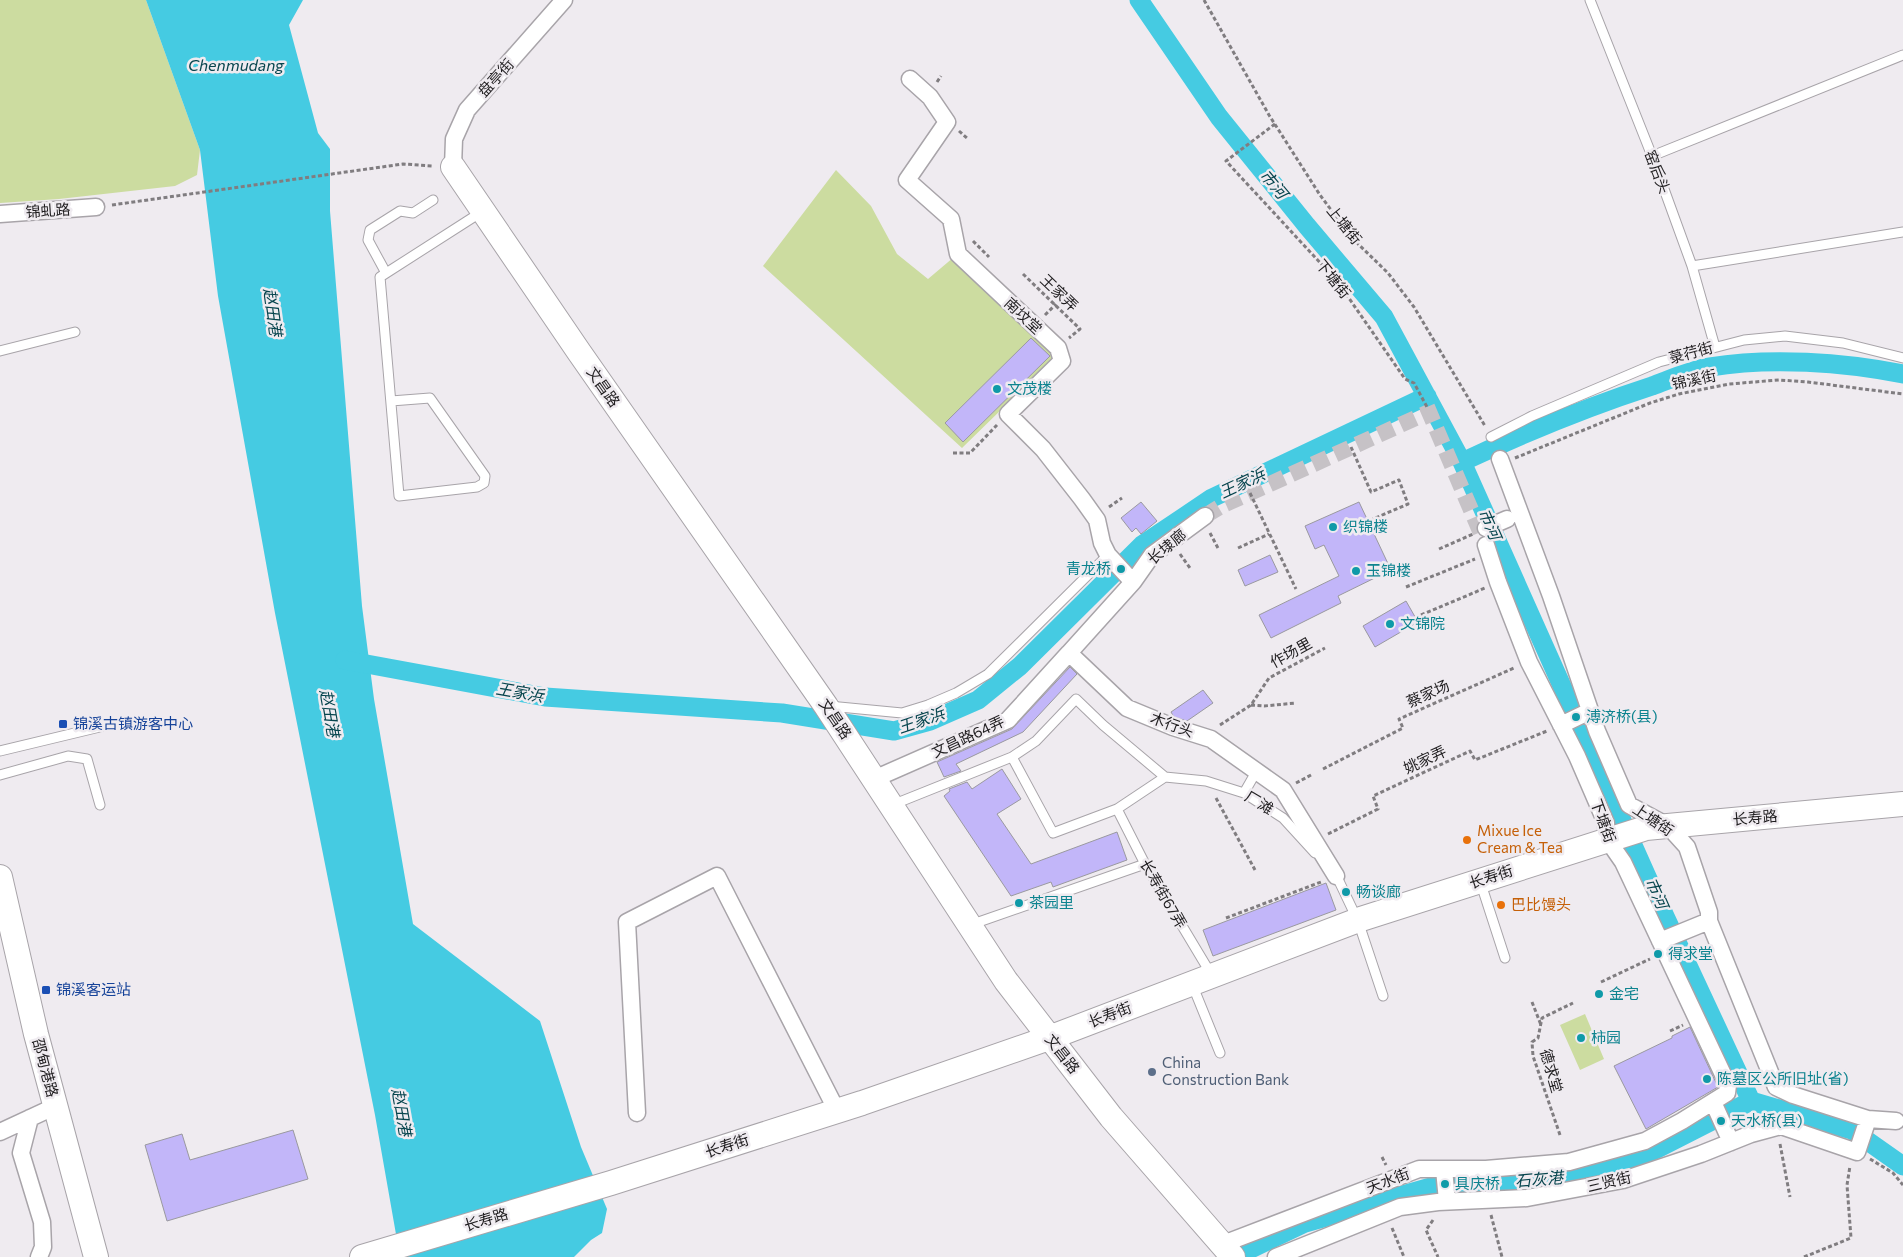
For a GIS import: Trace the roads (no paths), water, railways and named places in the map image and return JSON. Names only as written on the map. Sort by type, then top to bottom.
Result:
[{"type":"street","name":"盘亭街","points":[[454,167],[454,138],[467,110],[564,0]]},
{"type":"street","name":"南坟堂","points":[[910,79],[930,97],[947,122],[907,180],[951,219],[958,254],[1058,348],[1062,361],[1008,414],[1043,449],[1097,520],[1102,543],[1110,557]]},
{"type":"street","name":"文昌路","points":[[454,167],[826,706],[1006,981],[1111,1117],[1229,1251]]},
{"type":"street","name":"锦虬路","points":[[0,214],[96,207]]},
{"type":"street","name":"上塘街","points":[[1500,461],[1551,596],[1587,712],[1629,805],[1687,847],[1709,912],[1709,921],[1776,1087],[1866,1123],[1896,1120]]},
{"type":"street","name":"长埭廊","points":[[1130,579],[1152,555],[1205,516]]},
{"type":"street","name":"下塘街","points":[[1507,519],[1485,539],[1498,582],[1529,662],[1565,723],[1606,823],[1608,840],[1623,862],[1664,943],[1728,1085],[1727,1093]]},
{"type":"street","points":[[1069,652],[1130,579],[1110,557]]},
{"type":"street","name":"木行头","points":[[1069,652],[1126,708],[1173,727],[1210,739],[1283,790],[1336,876]]},
{"type":"street","name":"文昌路64弄","points":[[874,779],[1008,720],[1069,652]]},
{"type":"street","points":[[1565,723],[1587,712]]},
{"type":"street","name":"长寿路","points":[[1608,840],[1657,827],[1903,804]]},
{"type":"street","name":"长寿街","points":[[611,1183],[837,1111],[1049,1038],[1358,921],[1608,840]]},
{"type":"street","points":[[637,1113],[627,922],[717,876],[837,1111]]},
{"type":"street","name":"邵甸港路","points":[[0,877],[36,1034],[96,1257]]},
{"type":"street","points":[[1664,943],[1686,929],[1709,921]]},
{"type":"street","name":"天水街","points":[[1229,1251],[1419,1169],[1445,1184],[1486,1169],[1570,1162],[1645,1141],[1682,1121],[1715,1107],[1727,1093]]},
{"type":"street","points":[[0,1132],[56,1106]]},
{"type":"street","points":[[1715,1107],[1728,1136]]},
{"type":"street","points":[[30,1118],[21,1153],[42,1222],[43,1247],[39,1257]]},
{"type":"street","name":"三贤街","points":[[1276,1257],[1400,1207],[1445,1184],[1487,1200],[1527,1198],[1623,1180],[1728,1136],[1751,1134],[1781,1126],[1856,1148],[1866,1123]]},
{"type":"street","name":"长寿路","points":[[362,1257],[611,1183]]},
{"type":"lane","name":"窑后头","points":[[1590,0],[1652,156],[1692,266],[1715,346]]},
{"type":"lane","points":[[1652,156],[1903,55]]},
{"type":"lane","points":[[386,273],[368,240],[370,230],[400,211],[413,212],[433,200]]},
{"type":"lane","points":[[391,401],[430,398],[485,476],[484,483],[477,487],[399,496],[380,277],[483,211]]},
{"type":"lane","points":[[1692,266],[1903,232]]},
{"type":"lane","points":[[0,351],[75,332]]},
{"type":"lane","name":"菉荇街","points":[[1491,437],[1532,416],[1568,402],[1612,380],[1659,362],[1744,340],[1785,336],[1843,343],[1903,358]]},
{"type":"lane","points":[[826,706],[902,712],[928,705],[956,693],[988,674],[1110,557]]},
{"type":"lane","points":[[891,806],[1012,757],[1036,742],[1076,699],[1103,725],[1165,777],[1117,809],[1053,833],[1012,757]]},
{"type":"lane","points":[[0,750],[104,726]]},
{"type":"lane","points":[[0,775],[68,756],[87,759],[100,805]]},
{"type":"lane","points":[[1244,793],[1256,772]]},
{"type":"lane","name":"厂滩","points":[[1165,777],[1206,781],[1244,793],[1283,818],[1336,876],[1358,921],[1383,996]]},
{"type":"lane","name":"长寿街67弄","points":[[1117,809],[1202,980],[1220,1052]]},
{"type":"lane","points":[[970,926],[1145,864]]},
{"type":"lane","points":[[1480,881],[1505,958]]},
{"type":"water","points":[[146,0],[303,0],[289,25],[318,133],[330,149],[330,211],[362,606],[374,699],[413,924],[540,1021],[581,1147],[607,1209],[602,1233],[591,1240],[574,1257],[400,1257],[375,1115],[275,613],[218,296],[200,150]]},
{"type":"waterway","name":"市河","points":[[1139,0],[1219,117],[1384,317],[1462,462],[1657,899],[1751,1101]]},
{"type":"waterway","points":[[1462,462],[1580,412],[1703,368],[1757,362],[1806,362],[1856,366],[1903,374]]},
{"type":"waterway","name":"王家浜","points":[[345,660],[545,697],[782,713],[894,731],[930,721],[978,700],[1020,666],[1142,545],[1212,498],[1427,396]]},
{"type":"waterway","points":[[1751,1101],[1852,1130],[1903,1166]]},
{"type":"waterway","name":"石灰港","points":[[1234,1257],[1305,1223],[1431,1187],[1573,1176],[1645,1155],[1751,1101]]},
{"type":"tunnel","points":[[1427,407],[1486,545]]},
{"type":"tunnel","points":[[1205,516],[1223,505],[1429,412]]},
{"type":"place","name":"文茂楼","points":[[997,389]]},
{"type":"place","name":"织锦楼","points":[[1333,527]]},
{"type":"place","name":"青龙桥","points":[[1121,569]]},
{"type":"place","name":"玉锦楼","points":[[1356,571]]},
{"type":"place","name":"文锦院","points":[[1390,624]]},
{"type":"place","name":"溥济桥(县)","points":[[1576,717]]},
{"type":"place","name":"锦溪古镇游客中心","points":[[63,724]]},
{"type":"place","name":"Mixue Ice Cream & Tea","points":[[1467,840]]},
{"type":"place","name":"畅谈廊","points":[[1346,892]]},
{"type":"place","name":"茶园里","points":[[1019,903]]},
{"type":"place","name":"巴比馒头","points":[[1501,905]]},
{"type":"place","name":"得求堂","points":[[1658,954]]},
{"type":"place","name":"锦溪客运站","points":[[46,990]]},
{"type":"place","name":"金宅","points":[[1599,994]]},
{"type":"place","name":"柿园","points":[[1581,1038]]},
{"type":"place","name":"China Construction Bank","points":[[1152,1072]]},
{"type":"place","name":"陈墓区公所旧址(省)","points":[[1707,1079]]},
{"type":"place","name":"天水桥(县)","points":[[1721,1121]]},
{"type":"place","name":"具庆桥","points":[[1445,1184]]},
{"type":"water label","name":"Chenmudang","points":[[236,65]]},
{"type":"water label","name":"赵田港","points":[[273,312]]},
{"type":"water label","name":"赵田港","points":[[330,713]]},
{"type":"water label","name":"赵田港","points":[[402,1112]]}]
